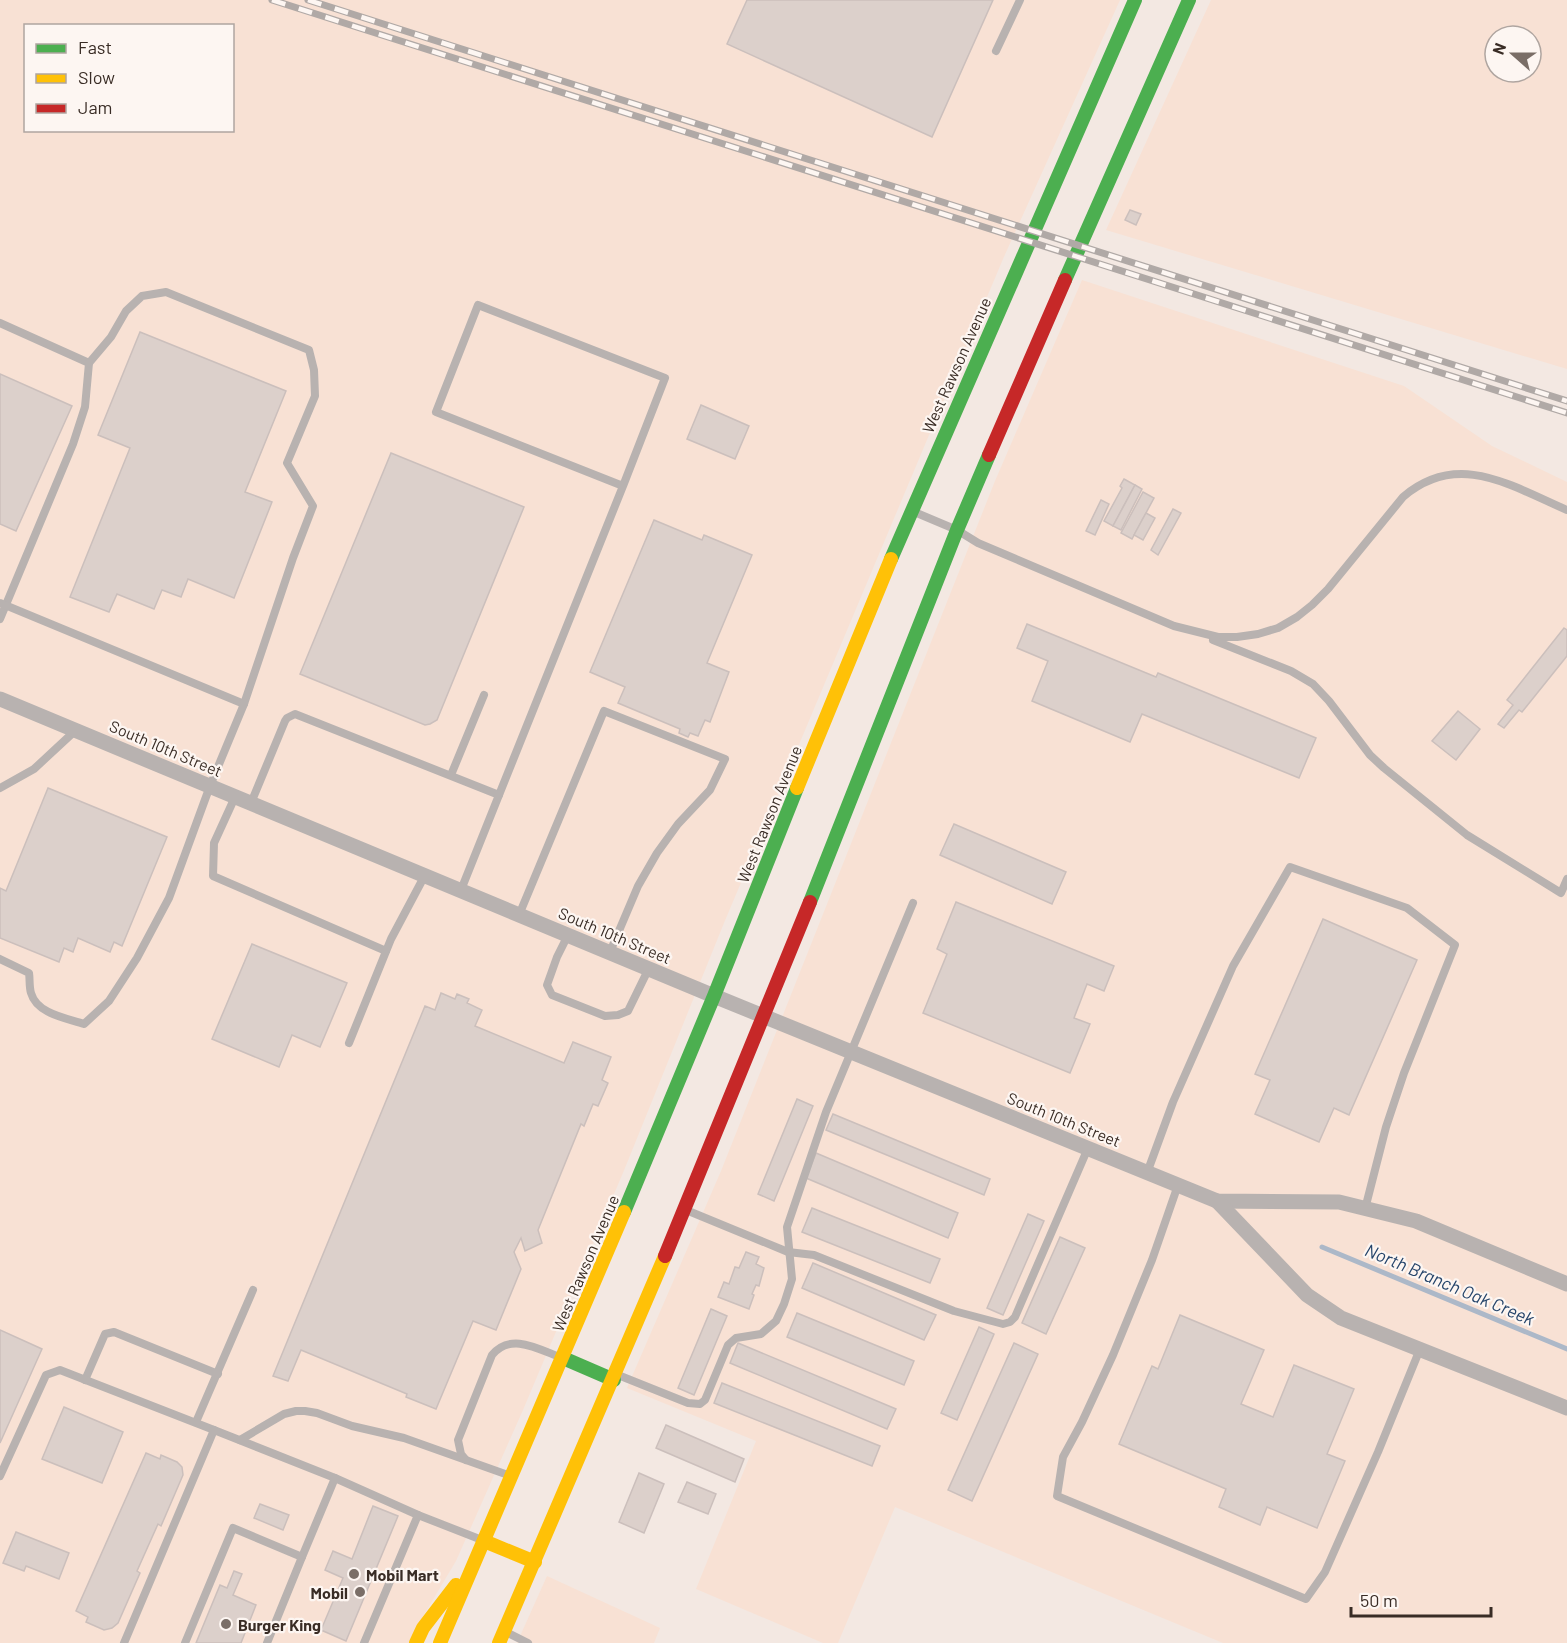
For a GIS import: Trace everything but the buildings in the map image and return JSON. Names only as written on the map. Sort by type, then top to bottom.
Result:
[{"type":"main road","name":"West Rawson Avenue","points":[[441,1641],[563,1358],[714,996],[911,511],[1135,0]]},
{"type":"main road","points":[[502,1637],[615,1377],[765,1015],[957,530],[1189,0]]},
{"type":"main road","points":[[563,1358],[615,1377]]},
{"type":"main road","points":[[484,1541],[535,1562]]},
{"type":"main road","points":[[416,1643],[423,1628],[473,1563]]},
{"type":"street","name":"South 10th Street","points":[[0,699],[714,996],[1216,1201],[1339,1202],[1416,1221],[1567,1284]]},
{"type":"street","name":"South 10th Street","points":[[1216,1201],[1307,1295],[1341,1318],[1567,1408]]},
{"type":"lane","points":[[996,51],[1020,0]]},
{"type":"lane","points":[[0,620],[3,604],[73,444],[85,407],[90,363],[111,337],[126,311],[142,296],[166,292],[309,350],[314,370],[315,396],[287,463],[313,507],[293,558],[244,704],[210,786],[169,898],[143,948],[110,1001],[84,1024],[39,1007],[30,993],[29,973],[0,959]]},
{"type":"lane","points":[[460,890],[623,486],[665,378],[478,305],[436,412],[623,486]]},
{"type":"lane","points":[[0,323],[90,363]]},
{"type":"lane","points":[[1198,634],[1218,637],[1258,634],[1278,628],[1297,617],[1328,589],[1403,497],[1416,486],[1435,477],[1457,473],[1475,474],[1494,479],[1567,510]]},
{"type":"lane","points":[[911,511],[957,530],[978,543],[1174,626],[1291,671],[1313,684],[1329,701],[1370,755],[1467,835],[1561,893],[1567,879]]},
{"type":"lane","points":[[3,604],[244,704]]},
{"type":"lane","points":[[451,775],[484,695]]},
{"type":"lane","points":[[519,915],[604,711],[725,759],[710,790],[678,824],[657,853],[638,886],[610,952]]},
{"type":"lane","points":[[251,803],[285,721],[295,714],[498,795]]},
{"type":"lane","points":[[0,788],[34,769],[76,730]]},
{"type":"lane","points":[[235,796],[214,843],[213,876],[386,951]]},
{"type":"lane","points":[[1147,1173],[1173,1102],[1233,966],[1290,867],[1407,908],[1455,945],[1404,1073],[1386,1127],[1365,1209]]},
{"type":"lane","points":[[349,1043],[386,951],[425,875]]},
{"type":"lane","points":[[615,1377],[688,1403],[699,1404],[705,1400],[728,1345],[736,1338],[761,1334],[776,1321],[792,1279],[787,1227],[826,1112],[913,903]]},
{"type":"lane","points":[[568,935],[547,986],[552,995],[605,1016],[618,1015],[628,1011],[649,968]]},
{"type":"lane","points":[[684,1210],[788,1251],[814,1255],[954,1311],[1003,1324],[1016,1317],[1088,1148]]},
{"type":"lane","points":[[1178,1185],[1152,1260],[1113,1355],[1063,1457],[1057,1496],[1306,1599],[1325,1572],[1420,1349]]},
{"type":"lane","points":[[196,1422],[253,1290]]},
{"type":"lane","points":[[85,1380],[105,1334],[114,1332],[218,1374]]},
{"type":"lane","points":[[467,1461],[461,1454],[458,1440],[492,1355],[500,1346],[516,1342],[563,1358]]},
{"type":"lane","points":[[0,1476],[46,1375],[60,1370],[335,1478],[484,1541]]},
{"type":"lane","points":[[240,1440],[284,1414],[305,1411],[352,1426],[404,1438],[512,1476]]},
{"type":"lane","points":[[124,1643],[214,1430]]},
{"type":"lane","points":[[267,1643],[335,1478]]},
{"type":"lane","points":[[364,1643],[418,1515]]},
{"type":"lane","points":[[185,1643],[233,1528],[302,1557]]},
{"type":"lane","points":[[502,1637],[528,1643]]},
{"type":"shaded area","points":[[0,0],[1120,0],[1003,259],[724,923],[625,1168],[523,1410],[456,1561],[409,1643],[0,1643]]},
{"type":"shaded area","points":[[1211,0],[1567,0],[1567,369],[1106,230]]},
{"type":"shaded area","points":[[1082,280],[1404,386],[1492,446],[1567,482],[1567,1643],[1223,1643],[895,1507],[838,1643],[823,1643],[696,1589],[756,1441],[627,1388],[721,1171],[995,481]]},
{"type":"shaded area","points":[[547,1576],[660,1628],[654,1643],[517,1643]]},
{"type":"waterway","name":"North Branch Oak Creek","points":[[1322,1247],[1567,1349]]},
{"type":"railway","points":[[272,0],[1567,413]]},
{"type":"railway","points":[[308,0],[1567,401]]},
{"type":"traffic: fast","points":[[891,559],[1135,0]]},
{"type":"traffic: fast","points":[[1065,280],[1189,0]]},
{"type":"traffic: fast","points":[[810,902],[957,530],[989,455]]},
{"type":"traffic: fast","points":[[624,1212],[797,788]]},
{"type":"traffic: fast","points":[[563,1358],[614,1380]]},
{"type":"traffic: slow","points":[[797,788],[891,559]]},
{"type":"traffic: slow","points":[[440,1643],[624,1212]]},
{"type":"traffic: slow","points":[[499,1643],[665,1256]]},
{"type":"traffic: slow","points":[[484,1541],[535,1562]]},
{"type":"traffic: slow","points":[[416,1643],[423,1628],[456,1585]]},
{"type":"traffic: jam","points":[[989,455],[1065,280]]},
{"type":"traffic: jam","points":[[665,1256],[810,902]]},
{"type":"place","name":"Mobil Mart","points":[[354,1574]]},
{"type":"place","name":"Mobil","points":[[360,1592]]},
{"type":"place","name":"Burger King","points":[[226,1624]]}]
